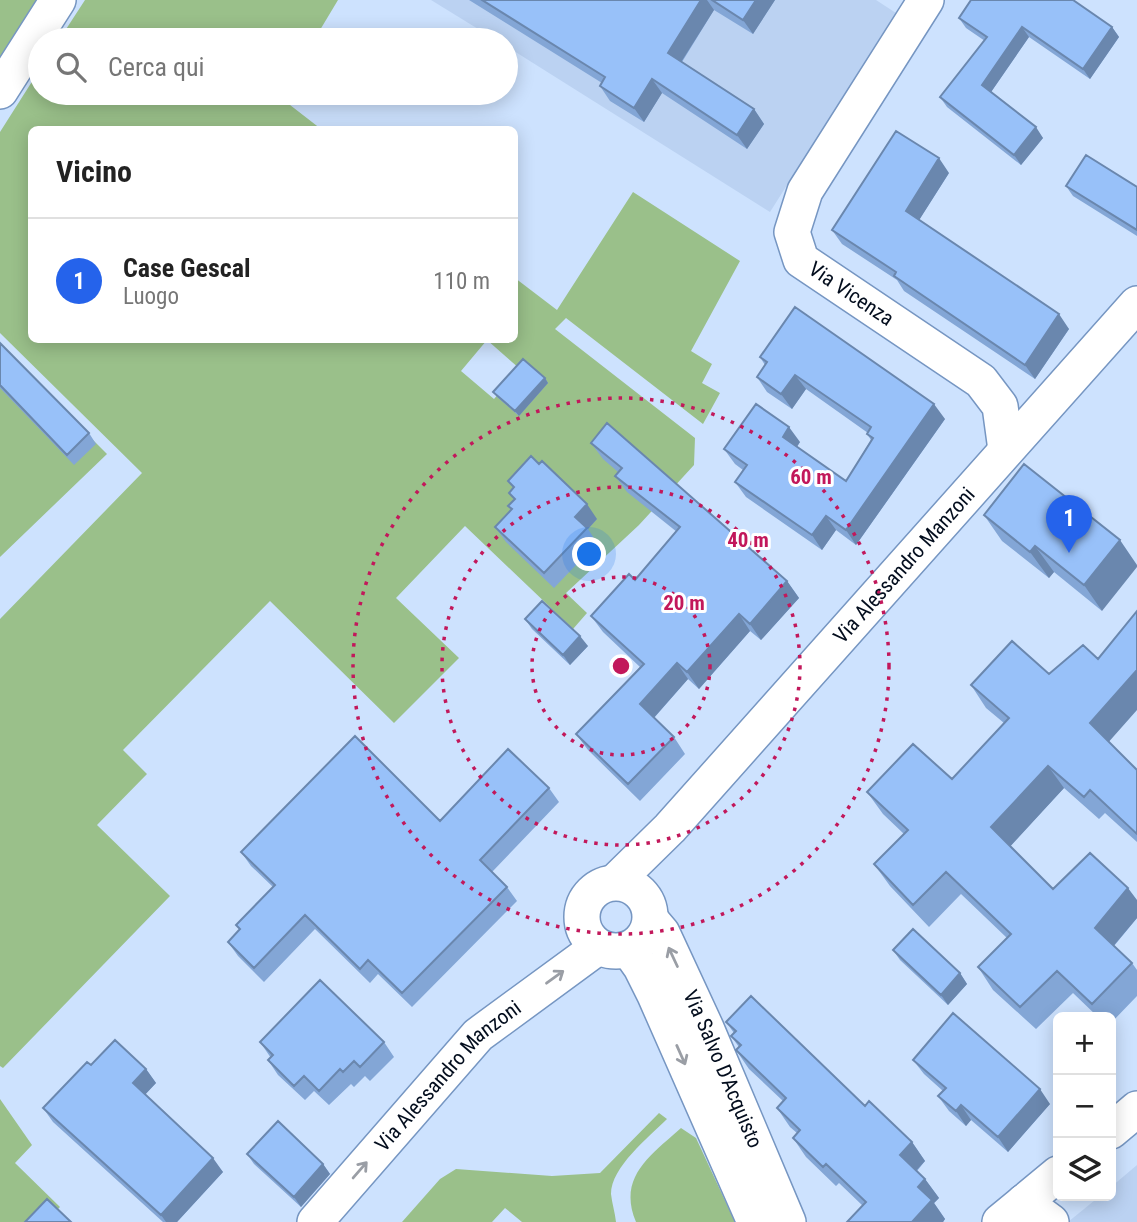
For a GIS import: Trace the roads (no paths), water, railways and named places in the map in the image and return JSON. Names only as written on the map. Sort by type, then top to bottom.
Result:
[{"type":"street","points":[[40,28],[58,0]]},
{"type":"street","name":"Via Vicenza","points":[[926,0],[805,191],[792,232],[801,260],[981,381],[1000,406],[1006,450]]},
{"type":"street","points":[[0,91],[28,47]]},
{"type":"street","name":"Via Alessandro Manzoni","points":[[637,900],[670,828],[1137,304]]},
{"type":"street","points":[[599,887],[637,900],[645,938],[614,949],[589,939],[583,927],[582,915],[587,899],[599,887]]},
{"type":"street","name":"Via Salvo D'Acquisto","points":[[637,900],[662,933],[706,1028],[788,1222]]},
{"type":"street","name":"Via Alessandro Manzoni","points":[[315,1222],[478,1035],[614,949]]},
{"type":"street","name":"Via Salvo D'Acquisto","points":[[614,949],[641,967],[755,1222]]},
{"type":"street","points":[[1116,1126],[1137,1109]]},
{"type":"street","points":[[1025,1215],[1053,1180]]},
{"type":"place","name":"Case Gescal","points":[[1069,553]]}]
